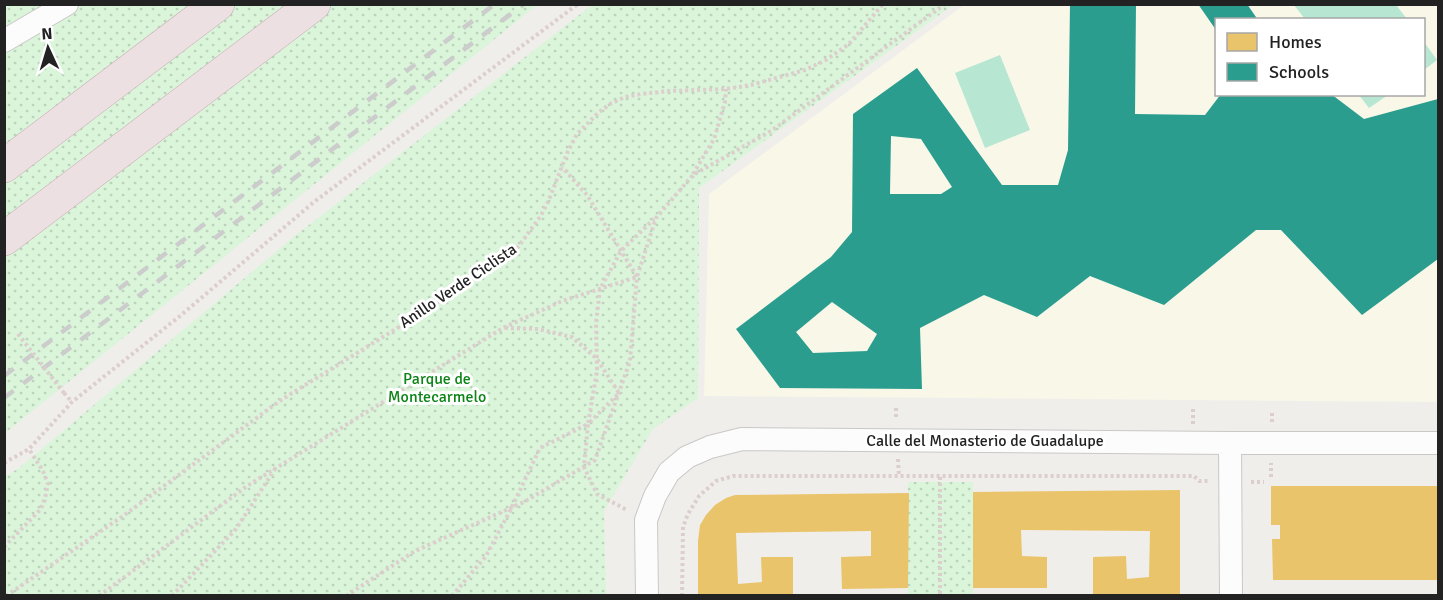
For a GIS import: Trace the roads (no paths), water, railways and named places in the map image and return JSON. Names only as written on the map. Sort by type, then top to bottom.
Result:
[{"type":"highway","points":[[4,166],[218,4]]},
{"type":"highway","points":[[4,239],[314,4]]},
{"type":"street","points":[[4,41],[67,4]]},
{"type":"street","name":"Calle del Monasterio de Guadalupe","points":[[647,596],[646,520],[655,496],[669,472],[687,457],[710,447],[742,439],[1230,443],[1438,442]]},
{"type":"street","points":[[1230,443],[1231,596]]},
{"type":"railway","points":[[4,376],[495,4]]},
{"type":"railway","points":[[4,398],[524,4]]},
{"type":"park label","name":"Parque de Montecarmelo","points":[[437,388]]}]
